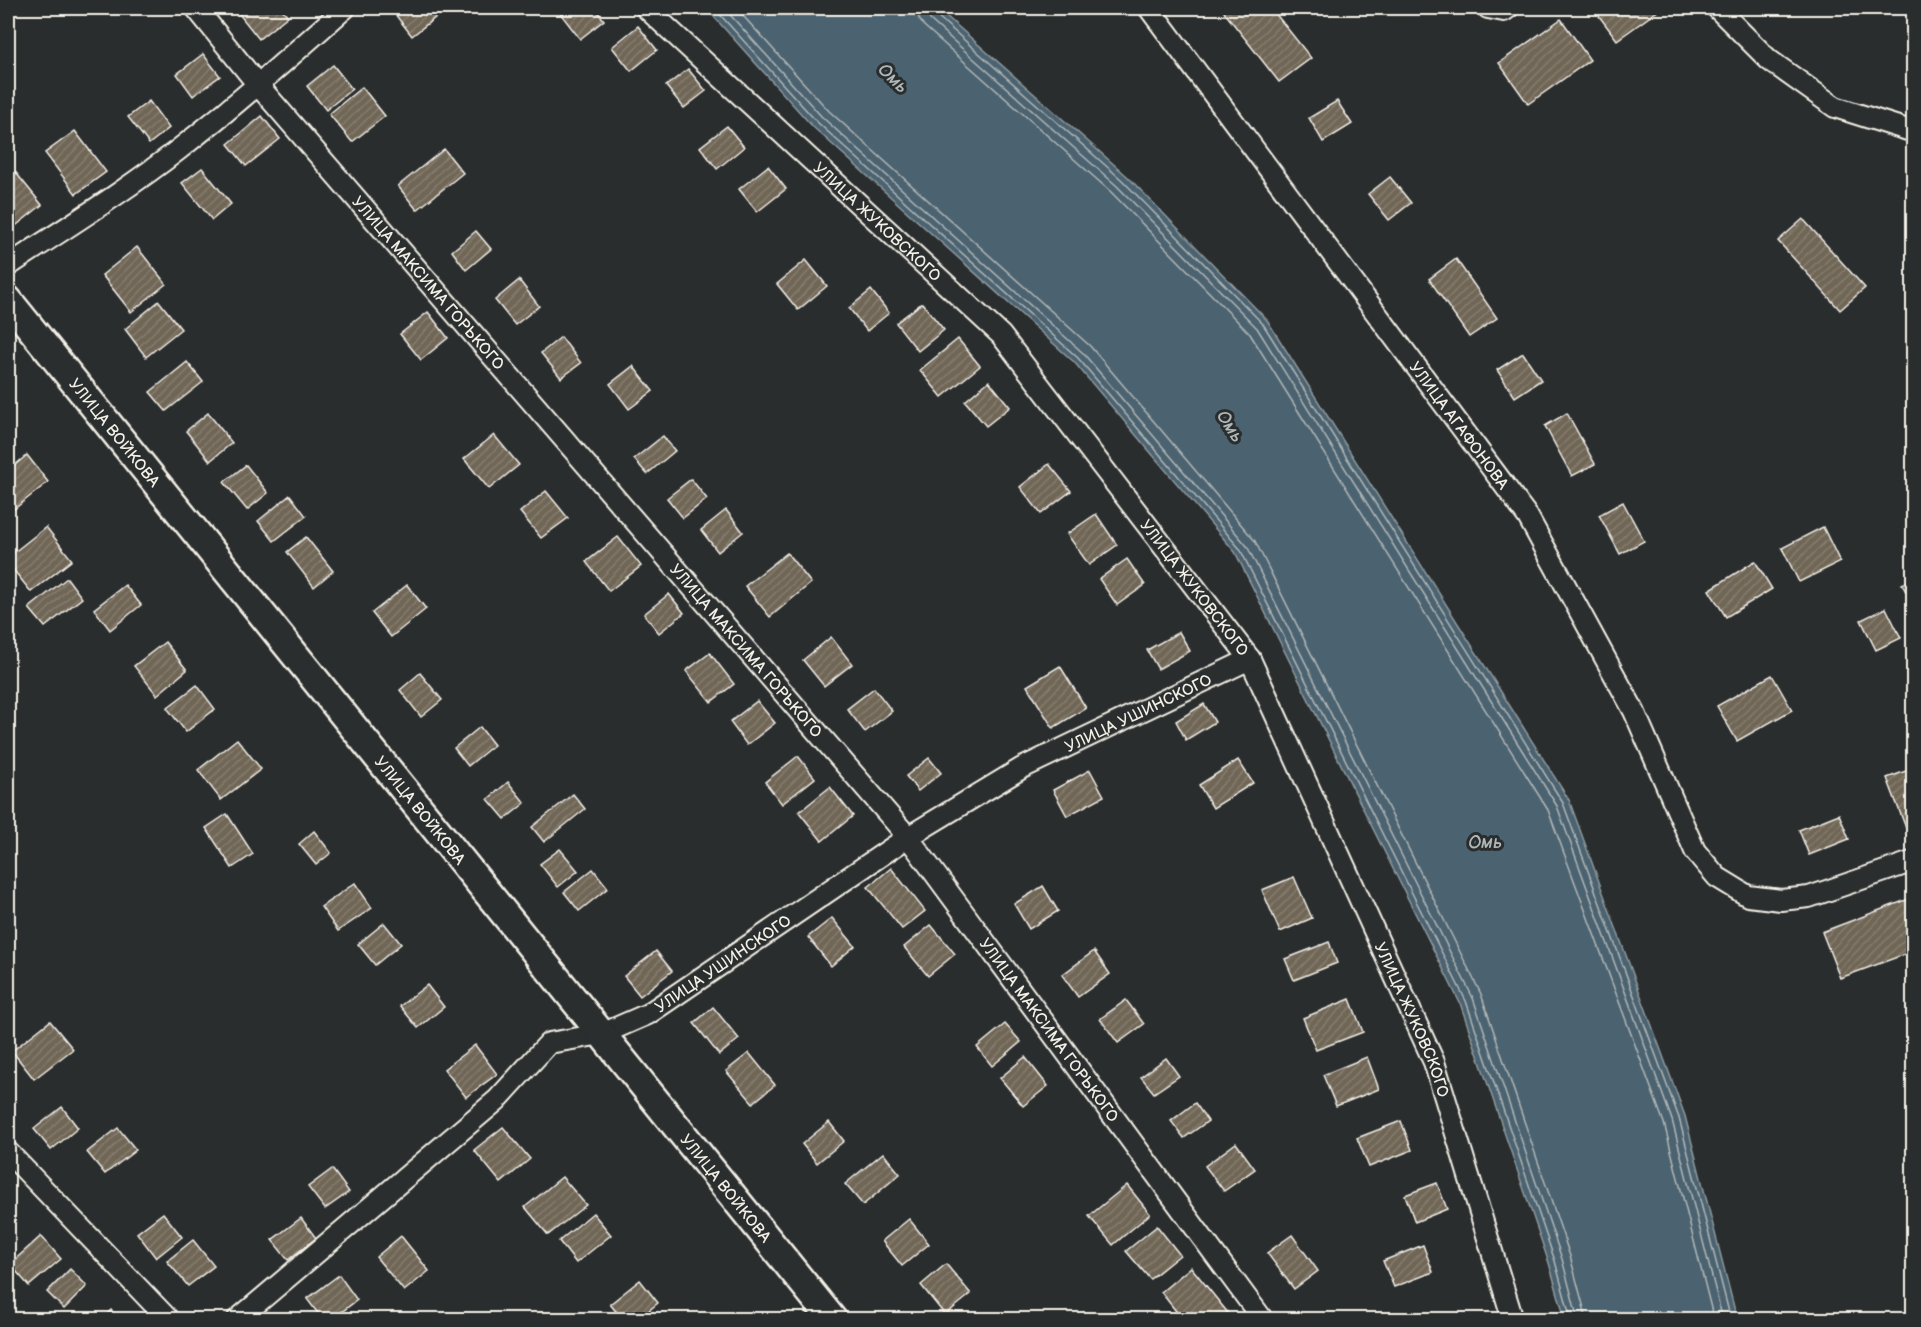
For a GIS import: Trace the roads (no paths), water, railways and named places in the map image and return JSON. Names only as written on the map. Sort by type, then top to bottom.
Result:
[{"type":"main road","name":"УЛИЦА ВОЙКОВА","points":[[8,300],[833,1320]]},
{"type":"street","name":"УЛИЦА МАКСИМА ГОРЬКОГО","points":[[196,8],[258,85],[908,837],[1263,1320]]},
{"type":"street","points":[[8,266],[110,199],[177,151],[258,85],[345,8]]},
{"type":"street","name":"УЛИЦА ЖУКОВСКОГО","points":[[646,8],[1001,335],[1250,659],[1434,1062],[1513,1320]]},
{"type":"street","name":"УЛИЦА АГАФОНОВА","points":[[1149,8],[1528,517],[1634,711],[1695,851],[1718,877],[1748,896],[1781,900],[1809,897],[1914,861]]},
{"type":"street","points":[[1488,8],[1504,11],[1508,8]]},
{"type":"street","points":[[1717,8],[1769,60],[1835,107],[1914,132]]},
{"type":"street","name":"УЛИЦА УШИНСКОГО","points":[[237,1320],[497,1100],[549,1044],[602,1034],[648,1014],[908,837],[1022,768],[1250,659]]},
{"type":"street","points":[[8,1152],[169,1320]]},
{"type":"water","name":"Омь","points":[[706,8],[937,8],[1127,176],[1267,320],[1569,800],[1685,1116],[1737,1319],[1565,1319],[1549,1263],[1460,1003],[1235,552],[1074,362],[813,127]]}]
